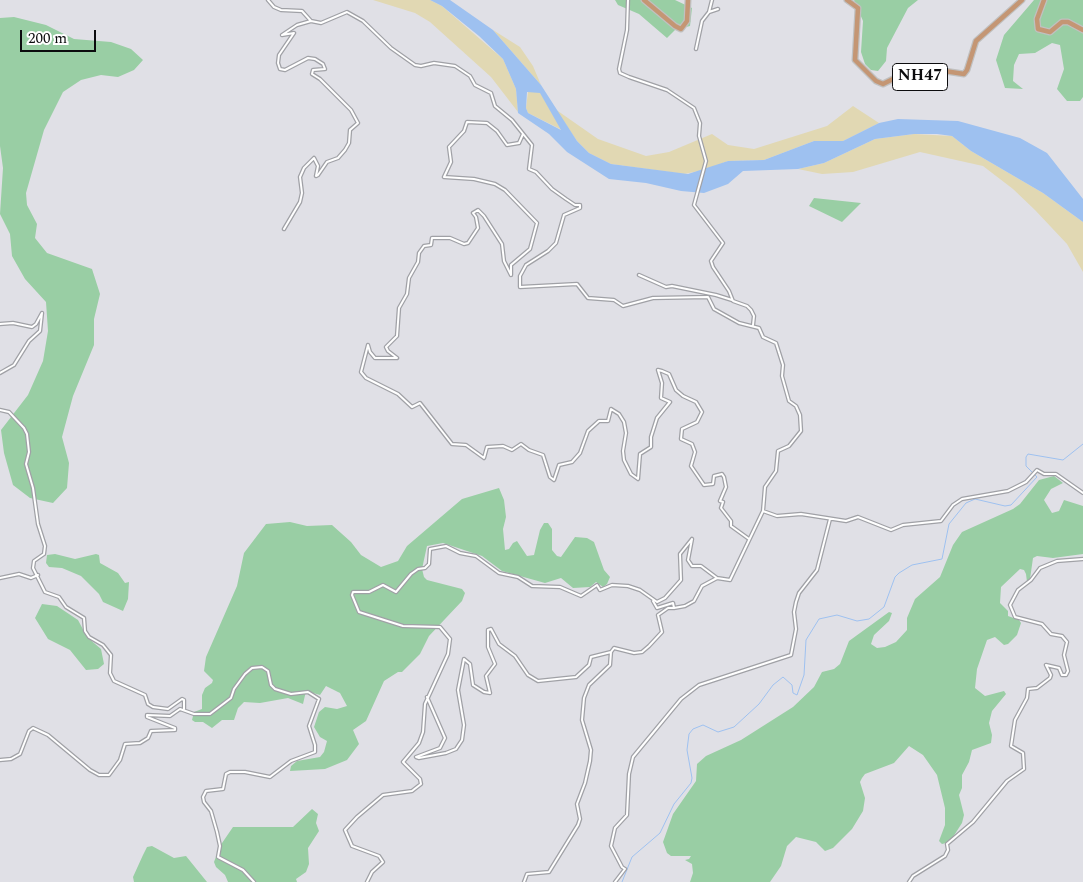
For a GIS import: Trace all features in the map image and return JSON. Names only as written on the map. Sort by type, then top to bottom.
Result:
[{"type":"highway","points":[[644,0],[681,29],[687,22],[688,0]]},
{"type":"highway","name":"NH47","points":[[846,0],[858,8],[855,60],[872,78],[883,84],[897,77],[921,77],[938,70],[964,74],[976,41],[1022,0]]},
{"type":"highway","points":[[1044,0],[1037,19],[1038,29],[1050,32],[1062,22],[1068,22],[1083,30]]},
{"type":"street","points":[[268,0],[274,7],[281,10],[302,11],[311,21]]},
{"type":"street","points":[[628,0],[627,30],[619,69],[620,73],[667,90],[694,108],[700,123],[698,136],[706,161],[694,205],[723,243],[711,261],[719,278],[729,291],[732,300]]},
{"type":"street","points":[[696,49],[702,22],[709,12],[712,0]]},
{"type":"street","points":[[709,12],[718,9]]},
{"type":"street","points":[[284,229],[300,202],[302,194],[300,177],[304,168],[314,158],[318,166],[316,176],[318,175],[327,162],[338,158],[345,150],[349,144],[350,130],[358,123],[351,110],[320,79],[312,74],[313,70],[325,69],[323,64],[315,59],[308,58],[285,70],[280,69],[278,64],[279,55],[294,33],[282,35],[297,25],[311,21],[327,22],[347,12],[363,22],[391,48],[415,64],[421,66],[434,63],[446,64],[462,70],[470,76],[475,85],[491,93],[495,106],[512,120],[532,145],[528,169],[536,172],[552,189],[566,199],[575,205],[580,205],[580,208],[564,215],[556,242],[552,247],[526,265],[520,276],[520,287],[577,284],[588,298],[614,300],[623,306],[653,298],[708,297],[714,309],[734,320],[759,328],[763,337],[776,343],[783,365],[782,376],[789,401],[800,414],[801,431],[788,446],[778,451],[776,471],[765,487],[763,511],[744,554],[730,580],[718,578],[701,566],[692,566],[688,560],[692,539],[680,554],[681,580],[665,598],[657,602],[653,601]]},
{"type":"street","points":[[523,134],[519,143],[507,145],[497,131],[486,124],[467,122],[464,131],[448,146],[451,162],[444,178],[474,179],[495,184],[506,190],[537,223],[530,249],[511,265],[510,275],[504,261],[502,244],[478,210],[472,212],[476,217],[478,228],[468,243],[464,244],[450,238],[432,238],[431,245],[424,246],[419,253],[418,262],[409,278],[407,294],[399,308],[397,336],[386,346],[388,351],[397,358],[375,358],[370,352],[368,345],[361,372],[366,378],[398,394],[412,407],[420,403],[452,444],[466,445],[484,458],[487,447],[503,446],[512,450],[521,444],[529,450],[542,455],[546,460],[550,477],[554,480],[559,466],[572,462],[580,453],[588,431],[599,421],[608,421],[611,409],[619,414],[624,422],[626,433],[623,451],[624,460],[631,474],[635,479],[638,479],[640,454],[651,447],[651,437],[657,418],[670,402],[661,398],[662,383],[658,370],[662,371],[668,374],[676,390],[683,396],[696,402],[702,412],[697,422],[682,429],[681,439],[692,444],[696,452],[691,466],[704,485],[713,484],[714,476],[719,474],[724,477],[726,487],[720,501],[723,502],[721,508],[730,521],[730,526],[749,539]]},
{"type":"street","points":[[640,275],[666,287],[672,286],[716,294],[732,300],[751,310],[754,316],[753,325]]},
{"type":"street","points":[[0,324],[12,323],[32,327],[42,313],[40,331],[29,341],[14,365],[0,373]]},
{"type":"street","points":[[0,410],[9,412],[27,434],[29,452],[26,464],[33,488],[38,524],[45,546],[42,558],[34,561],[33,568],[46,592],[59,597],[66,607],[84,618],[85,631],[89,637],[103,645],[111,655],[110,673],[114,681],[145,695],[148,704],[152,707],[168,709],[182,699],[184,700],[184,709]]},
{"type":"street","points":[[763,511],[777,516],[801,514],[846,521],[858,517],[891,530],[903,525],[941,521],[953,505],[962,500],[1008,490],[1026,482],[1037,470],[1044,474],[1056,474],[1083,492]]},
{"type":"street","points":[[615,882],[625,869],[622,867],[611,846],[615,828],[627,815],[629,774],[633,757],[663,724],[681,699],[699,685],[791,654],[796,629],[794,612],[796,602],[799,593],[817,570],[830,519]]},
{"type":"street","points":[[367,882],[372,872],[383,862],[379,856],[352,846],[345,830],[356,817],[383,795],[412,790],[421,784],[420,779],[403,762],[419,743],[423,732],[427,697],[448,654],[450,639],[445,631],[432,626],[419,627],[393,624],[380,617],[361,612],[352,595],[353,592],[369,592],[383,585],[396,592],[411,574],[425,568],[429,564],[430,549],[446,546],[460,553],[476,556],[499,573],[518,577],[532,586],[560,588],[581,596],[597,585],[600,590],[612,586],[628,586],[640,590],[653,601],[657,608],[673,603],[674,608]]},
{"type":"street","points":[[909,882],[913,876],[944,856],[948,850],[947,844],[973,822],[1007,781],[1024,769],[1023,753],[1011,746],[1015,720],[1027,698],[1028,689],[1037,688],[1050,678],[1051,675],[1046,665],[1059,668],[1062,675],[1066,675],[1068,671],[1064,662],[1067,642],[1062,636],[1051,634],[1042,624],[1015,617],[1010,605],[1018,590],[1031,580],[1040,568],[1057,561],[1083,559]]},
{"type":"street","points":[[0,578],[19,574],[31,578],[38,575]]},
{"type":"street","points":[[427,697],[445,738],[440,748],[416,757],[419,758],[446,753],[456,749],[462,740],[464,724],[458,690],[464,659],[470,664],[473,685],[484,692],[490,693],[486,676],[495,664],[488,647],[488,630],[491,629],[499,644],[515,656],[528,675],[538,680],[576,677],[589,665],[591,657],[611,652],[614,648],[634,654],[644,650],[661,634],[662,628],[658,615],[668,608],[684,606],[692,602],[702,586],[718,578]]},
{"type":"street","points":[[524,882],[526,874],[550,872],[578,825],[580,819],[577,804],[585,784],[591,750],[582,720],[584,698],[589,685],[610,665],[611,652]]},
{"type":"street","points":[[0,760],[12,760],[20,754],[29,731],[33,728],[48,735],[90,770],[99,775],[109,776],[122,757],[125,744],[140,743],[148,738],[151,731],[175,730],[175,728],[147,717],[147,714],[170,716],[180,709],[194,714],[210,714],[232,698],[234,689],[245,674],[252,668],[262,667],[268,671],[271,685],[275,689],[291,694],[308,692],[318,697],[309,726],[315,745],[315,752],[292,761],[270,777],[239,772],[226,774],[222,789],[206,791],[203,797],[204,802],[211,811],[217,832],[220,846],[218,857],[242,870],[254,882]]},
{"type":"green space","points":[[615,0],[675,0],[692,8],[690,26],[675,30],[667,38],[639,14],[618,5]]},
{"type":"green space","points":[[854,0],[918,0],[908,8],[887,48],[886,61],[878,71],[871,70],[865,64],[861,52],[863,21]]},
{"type":"green space","points":[[1034,0],[1083,0],[1083,97],[1080,101],[1067,101],[1057,89],[1064,69],[1060,45],[1052,43],[1035,53],[1019,54],[1014,65],[1013,81],[1023,89],[1005,88],[996,60],[1004,35]]},
{"type":"green space","points":[[14,17],[46,25],[74,39],[111,42],[131,49],[143,60],[134,70],[118,77],[101,75],[81,80],[63,92],[44,130],[26,193],[27,205],[37,224],[35,238],[47,253],[92,269],[100,294],[94,319],[94,345],[73,396],[62,437],[69,463],[67,488],[53,503],[30,498],[13,485],[4,453],[1,430],[28,395],[43,361],[48,331],[46,302],[25,279],[12,256],[10,234],[0,214],[3,168],[0,146],[0,18]]},
{"type":"green space","points":[[814,198],[861,203],[842,222],[809,206]]},
{"type":"green space","points":[[1054,476],[1063,483],[1051,489],[1044,500],[1052,513],[1059,511],[1064,500],[1083,506],[1083,554],[1053,558],[1037,556],[1033,558],[1030,579],[1027,582],[1024,570],[1020,569],[1001,587],[1000,603],[1008,611],[1008,616],[1019,620],[1021,623],[1017,635],[1008,644],[1004,645],[995,637],[987,640],[977,669],[975,688],[985,696],[1004,691],[1006,694],[992,711],[989,723],[992,735],[991,743],[972,750],[969,762],[962,775],[962,788],[959,795],[964,815],[962,823],[953,837],[946,843],[942,844],[939,841],[945,825],[945,808],[937,775],[923,755],[909,746],[894,763],[865,774],[862,778],[860,782],[865,798],[863,811],[852,829],[833,848],[825,851],[816,842],[796,837],[787,846],[781,866],[770,882],[690,882],[693,873],[692,864],[685,860],[691,856],[671,856],[667,853],[663,842],[673,814],[696,781],[697,764],[706,756],[741,740],[793,707],[814,687],[822,672],[834,669],[840,664],[849,641],[889,612],[892,613],[889,621],[874,635],[871,644],[877,648],[896,642],[907,630],[907,618],[915,599],[940,577],[953,545],[962,532],[1013,509],[1020,504],[1039,480]]},
{"type":"green space","points":[[499,488],[504,500],[506,517],[503,529],[505,550],[509,549],[517,541],[527,556],[534,555],[540,530],[544,523],[548,523],[552,529],[552,550],[557,556],[561,557],[575,537],[587,538],[594,542],[604,570],[610,577],[607,584],[603,587],[596,582],[590,587],[573,588],[561,578],[545,583],[502,571],[482,556],[443,543],[427,546],[422,569],[424,577],[427,580],[462,589],[465,593],[462,601],[429,636],[420,654],[402,672],[398,672],[384,681],[366,721],[353,730],[359,744],[347,760],[325,769],[290,771],[291,766],[297,761],[320,757],[324,752],[327,741],[320,737],[314,727],[319,712],[325,707],[337,709],[347,706],[340,693],[326,686],[320,695],[306,691],[303,704],[288,698],[260,703],[244,702],[238,708],[234,720],[222,720],[212,728],[203,722],[192,720],[194,712],[202,709],[202,695],[205,688],[213,680],[204,671],[206,657],[237,586],[244,553],[266,524],[290,522],[307,526],[332,525],[351,542],[361,555],[381,567],[398,561],[407,546],[462,499]]},
{"type":"green space","points":[[55,554],[75,559],[99,555],[100,563],[118,573],[125,583],[129,582],[128,599],[123,611],[103,602],[99,594],[81,576],[62,568],[49,567],[46,563],[47,555]]},
{"type":"green space","points":[[42,604],[57,606],[78,620],[87,637],[101,649],[104,664],[98,669],[86,670],[70,650],[48,639],[35,618]]},
{"type":"green space","points":[[312,809],[318,814],[316,823],[319,831],[308,848],[309,864],[306,872],[296,879],[297,882],[228,882],[225,875],[216,867],[214,862],[220,846],[233,827],[293,827]]},
{"type":"green space","points":[[152,846],[174,858],[186,856],[207,882],[134,882],[133,877],[147,847]]},
{"type":"sand","points":[[373,0],[430,0],[442,6],[503,59],[516,89],[518,112],[491,77],[430,22],[415,13]]},
{"type":"sand","points":[[493,30],[520,47],[533,66],[541,85]]},
{"type":"sand","points":[[528,92],[540,92],[562,130],[528,113],[526,108]]},
{"type":"sand","points":[[853,106],[879,123],[843,141],[814,141],[764,160],[728,161],[704,170],[684,174],[611,164],[589,153],[577,141],[555,109],[598,139],[646,156],[669,152],[712,134],[728,145],[754,149],[827,126]]},
{"type":"sand","points":[[914,134],[952,136],[971,151],[1043,193],[1083,222],[1083,272],[1067,244],[1035,210],[1013,189],[983,166],[920,152],[853,172],[822,174],[798,169],[824,163],[875,139]]},
{"type":"water","points":[[430,0],[450,0],[493,30],[541,85],[577,141],[589,153],[611,164],[688,174],[728,161],[764,160],[814,141],[843,141],[879,123],[898,119],[958,121],[1020,138],[1047,153],[1083,199],[1083,222],[1043,193],[971,151],[952,136],[937,134],[914,134],[875,139],[824,163],[798,169],[743,171],[728,184],[704,193],[609,179],[567,152],[549,134],[518,113],[516,89],[503,59],[479,36],[442,6]],"holes":[[[527,92],[540,93],[561,130],[528,113],[526,108]]]},
{"type":"waterway","points":[[622,882],[632,857],[660,833],[674,804],[691,783],[692,778],[687,750],[689,734],[693,729],[703,725],[718,732],[734,727],[759,704],[773,685],[783,677],[792,685],[793,693],[797,695],[804,675],[806,640],[819,619],[837,615],[857,621],[869,619],[884,607],[895,577],[899,573],[912,565],[942,559],[949,524],[966,503],[975,499],[1005,506],[1011,505],[1037,477],[1026,466],[1028,454],[1063,460],[1083,444]]}]
